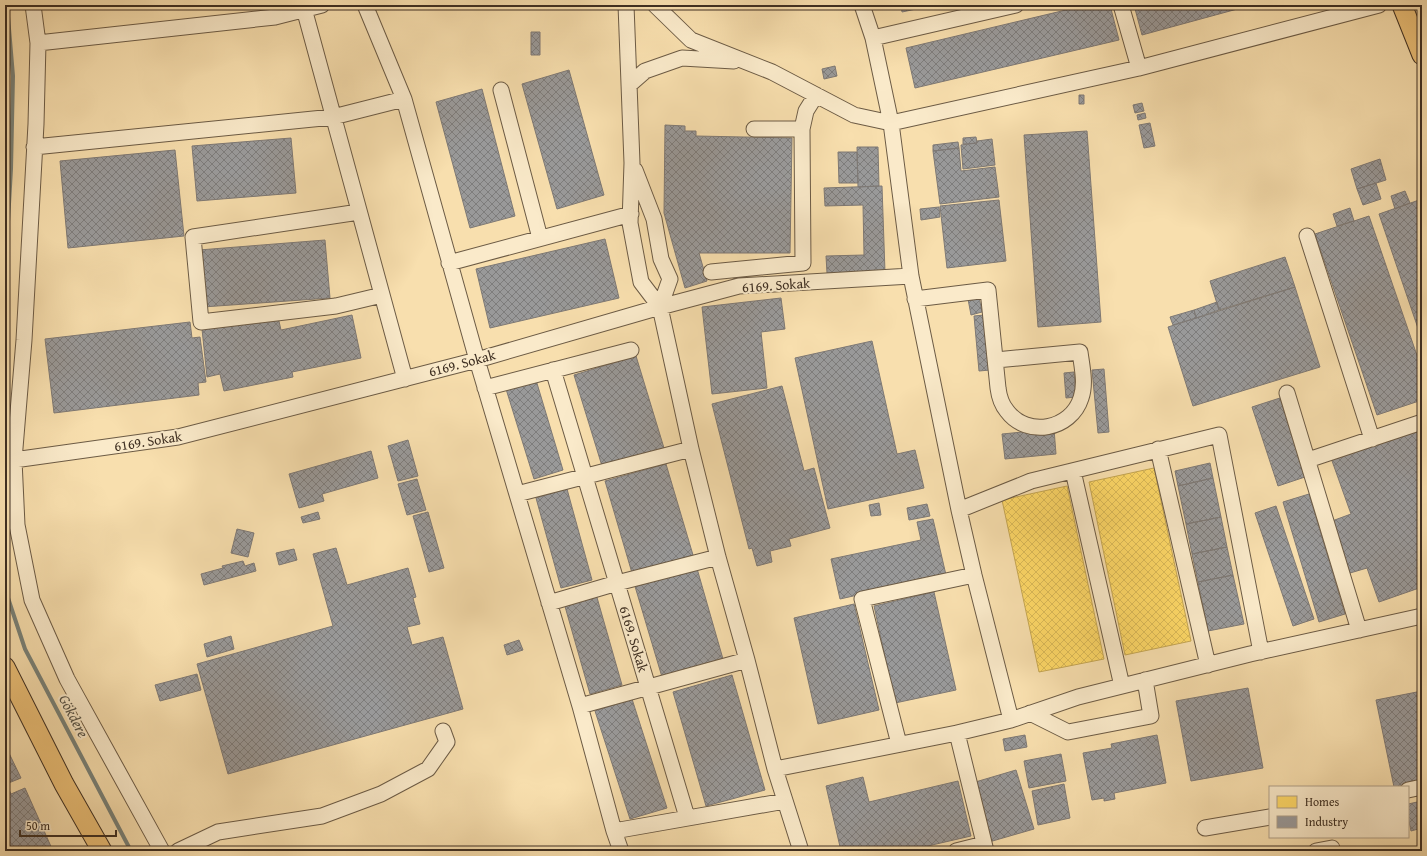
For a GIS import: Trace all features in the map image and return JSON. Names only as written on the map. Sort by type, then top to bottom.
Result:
[{"type":"main road","points":[[1402,5],[1422,55]]},
{"type":"main road","points":[[5,667],[64,784],[102,851]]},
{"type":"street","points":[[33,5],[38,43],[24,340],[14,460],[17,525],[32,600],[67,679],[162,851]]},
{"type":"street","points":[[38,43],[275,17],[303,7],[322,5]]},
{"type":"street","points":[[366,5],[404,99],[485,388],[580,706],[614,831],[621,851]]},
{"type":"street","points":[[626,5],[632,163],[630,223],[641,282],[660,307],[718,557],[747,660],[775,769],[801,851]]},
{"type":"street","points":[[655,5],[691,40],[772,72],[854,115],[891,123],[1139,68],[1379,5]]},
{"type":"street","points":[[862,5],[873,38],[891,123],[915,299],[959,510],[1011,720]]},
{"type":"street","points":[[873,38],[1016,5]]},
{"type":"street","points":[[1121,5],[1139,68]]},
{"type":"street","points":[[303,7],[405,379]]},
{"type":"street","points":[[629,85],[645,71],[682,58],[746,62]]},
{"type":"street","points":[[501,90],[540,238]]},
{"type":"street","points":[[711,272],[803,263],[802,129],[806,111],[816,95]]},
{"type":"street","points":[[34,147],[333,117],[404,99]]},
{"type":"street","points":[[754,129],[802,129]]},
{"type":"street","points":[[632,163],[654,219],[662,259],[670,279],[660,307]]},
{"type":"street","points":[[359,212],[193,237],[201,322],[336,306],[382,295]]},
{"type":"street","points":[[449,263],[631,214]]},
{"type":"street","points":[[1307,236],[1372,439]]},
{"type":"street","name":"6169. Sokak","points":[[14,460],[178,437],[477,360],[660,307],[739,286],[911,276]]},
{"type":"street","points":[[915,299],[988,290],[999,396],[1007,411],[1019,422],[1034,427],[1051,426],[1067,419],[1078,406],[1083,390],[1080,352],[996,360]]},
{"type":"street","points":[[485,388],[631,350]]},
{"type":"street","name":"6169. Sokak","points":[[552,370],[687,817]]},
{"type":"street","points":[[1287,393],[1359,630]]},
{"type":"street","points":[[1308,460],[1422,422]]},
{"type":"street","points":[[959,510],[1031,481],[1219,435],[1261,652]]},
{"type":"street","points":[[517,494],[692,449]]},
{"type":"street","points":[[1158,449],[1208,665]]},
{"type":"street","points":[[1073,471],[1122,686]]},
{"type":"street","points":[[549,603],[617,583],[718,557]]},
{"type":"street","points":[[900,744],[862,599],[974,575]]},
{"type":"street","points":[[775,769],[957,733],[1011,720],[1078,697],[1145,680],[1422,616]]},
{"type":"street","points":[[580,706],[648,686],[747,660]]},
{"type":"street","points":[[1030,713],[1068,732],[1151,716],[1145,680]]},
{"type":"street","points":[[178,851],[218,832],[322,816],[381,794],[428,768],[447,742],[443,731]]},
{"type":"street","points":[[956,851],[985,848],[957,733]]},
{"type":"street","points":[[1409,790],[1422,787]]},
{"type":"street","points":[[614,831],[785,801]]},
{"type":"street","points":[[1204,828],[1269,817]]},
{"type":"street","points":[[1316,851],[1331,845]]},
{"type":"building: Homes","points":[[1154,468],[1191,641],[1125,655],[1089,482]]},
{"type":"building: Homes","points":[[1067,486],[1104,659],[1039,672],[1002,500]]},
{"type":"building: Industry","points":[[901,5],[935,5],[902,12]]},
{"type":"building: Industry","points":[[1087,5],[1110,5],[1119,40],[915,88],[906,48]]},
{"type":"building: Industry","points":[[1134,5],[1252,5],[1142,35]]},
{"type":"building: Industry","points":[[531,32],[540,32],[540,55],[531,55]]},
{"type":"building: Industry","points":[[835,66],[837,76],[824,79],[822,69]]},
{"type":"building: Industry","points":[[569,70],[604,195],[557,209],[522,84]]},
{"type":"building: Industry","points":[[482,89],[515,216],[470,228],[436,102]]},
{"type":"building: Industry","points":[[1079,95],[1084,95],[1084,104],[1079,104]]},
{"type":"building: Industry","points":[[1142,103],[1144,111],[1135,113],[1133,105]]},
{"type":"building: Industry","points":[[1145,113],[1146,118],[1138,120],[1137,115]]},
{"type":"building: Industry","points":[[1150,123],[1155,146],[1144,148],[1139,125]]},
{"type":"building: Industry","points":[[665,125],[685,126],[685,131],[696,131],[696,136],[792,138],[790,253],[699,253],[707,281],[685,288],[664,213]]},
{"type":"building: Industry","points":[[1087,131],[1101,322],[1038,327],[1024,135]]},
{"type":"building: Industry","points":[[976,137],[977,143],[963,144],[963,138]]},
{"type":"building: Industry","points":[[291,138],[296,193],[197,201],[192,146]]},
{"type":"building: Industry","points":[[992,139],[995,165],[963,169],[961,145]]},
{"type":"building: Industry","points":[[958,142],[959,148],[933,151],[933,145]]},
{"type":"building: Industry","points":[[857,147],[878,147],[879,186],[858,187]]},
{"type":"building: Industry","points":[[959,148],[961,171],[995,167],[999,197],[940,204],[933,151]]},
{"type":"building: Industry","points":[[175,150],[184,236],[68,248],[60,161]]},
{"type":"building: Industry","points":[[838,152],[857,152],[858,183],[839,183]]},
{"type":"building: Industry","points":[[1380,159],[1386,180],[1357,189],[1351,169]]},
{"type":"building: Industry","points":[[1376,183],[1381,199],[1363,205],[1357,189]]},
{"type":"building: Industry","points":[[882,186],[885,272],[827,273],[826,256],[864,255],[863,205],[825,206],[824,188]]},
{"type":"building: Industry","points":[[1405,191],[1410,203],[1395,209],[1391,196]]},
{"type":"building: Industry","points":[[1422,199],[1422,340],[1379,214]]},
{"type":"building: Industry","points":[[999,200],[1006,261],[947,268],[940,206]]},
{"type":"building: Industry","points":[[939,207],[940,217],[921,220],[920,209]]},
{"type":"building: Industry","points":[[1350,208],[1354,221],[1337,226],[1333,214]]},
{"type":"building: Industry","points":[[1369,216],[1422,370],[1422,400],[1377,415],[1315,234]]},
{"type":"building: Industry","points":[[605,239],[619,298],[490,328],[476,269]]},
{"type":"building: Industry","points":[[325,240],[330,298],[203,307],[199,250]]},
{"type":"building: Industry","points":[[1285,257],[1295,287],[1219,310],[1210,281]]},
{"type":"building: Industry","points":[[1295,287],[1320,367],[1193,406],[1168,327]]},
{"type":"building: Industry","points":[[979,297],[982,312],[971,315],[968,299]]},
{"type":"building: Industry","points":[[781,298],[785,329],[761,332],[767,388],[712,394],[702,307]]},
{"type":"building: Industry","points":[[1217,302],[1219,310],[1196,318],[1194,310]]},
{"type":"building: Industry","points":[[1194,310],[1196,318],[1173,325],[1170,317]]},
{"type":"building: Industry","points":[[352,315],[361,358],[292,372],[293,377],[224,391],[220,374],[207,377],[202,329],[278,317],[281,330]]},
{"type":"building: Industry","points":[[984,315],[990,370],[979,371],[974,316]]},
{"type":"building: Industry","points":[[190,322],[192,338],[200,337],[206,382],[198,383],[199,395],[54,413],[45,339]]},
{"type":"building: Industry","points":[[872,341],[897,454],[915,450],[924,488],[828,509],[795,358]]},
{"type":"building: Industry","points":[[636,356],[664,448],[602,466],[574,375]]},
{"type":"building: Industry","points":[[1104,369],[1109,432],[1098,433],[1092,370]]},
{"type":"building: Industry","points":[[1074,372],[1076,397],[1066,398],[1064,373]]},
{"type":"building: Industry","points":[[536,380],[563,470],[534,479],[506,389]]},
{"type":"building: Industry","points":[[782,386],[804,471],[814,468],[830,528],[789,539],[791,546],[770,551],[772,562],[757,566],[752,548],[749,549],[712,404]]},
{"type":"building: Industry","points":[[1280,398],[1305,477],[1278,486],[1252,407]]},
{"type":"building: Industry","points":[[1422,427],[1422,587],[1379,602],[1367,568],[1350,573],[1332,521],[1351,514],[1331,458]]},
{"type":"building: Industry","points":[[1054,429],[1056,454],[1005,459],[1002,434]]},
{"type":"building: Industry","points":[[408,440],[418,476],[398,481],[388,446]]},
{"type":"building: Industry","points":[[371,451],[378,478],[322,494],[324,501],[299,508],[289,474]]},
{"type":"building: Industry","points":[[1210,463],[1213,478],[1178,486],[1175,471]]},
{"type":"building: Industry","points":[[666,464],[693,555],[632,573],[605,481]]},
{"type":"building: Industry","points":[[1213,478],[1221,517],[1186,524],[1178,486]]},
{"type":"building: Industry","points":[[417,479],[426,510],[407,515],[398,484]]},
{"type":"building: Industry","points":[[567,489],[592,580],[561,588],[536,498]]},
{"type":"building: Industry","points":[[1309,494],[1345,614],[1319,622],[1283,502]]},
{"type":"building: Industry","points":[[879,503],[881,515],[871,516],[869,505]]},
{"type":"building: Industry","points":[[927,504],[930,516],[909,520],[907,508]]},
{"type":"building: Industry","points":[[1276,506],[1314,619],[1293,626],[1255,513]]},
{"type":"building: Industry","points":[[318,512],[320,519],[303,523],[301,517]]},
{"type":"building: Industry","points":[[428,512],[444,568],[429,572],[413,516]]},
{"type":"building: Industry","points":[[1221,517],[1227,547],[1192,554],[1186,524]]},
{"type":"building: Industry","points":[[933,519],[946,575],[840,599],[831,559],[921,540],[917,522]]},
{"type":"building: Industry","points":[[237,529],[254,533],[248,557],[231,553]]},
{"type":"building: Industry","points":[[1227,547],[1233,575],[1198,582],[1192,554]]},
{"type":"building: Industry","points":[[336,548],[347,585],[408,568],[416,597],[413,598],[420,624],[407,627],[412,645],[443,637],[463,709],[228,774],[197,664],[333,626],[313,554]]},
{"type":"building: Industry","points":[[294,549],[297,560],[279,565],[276,553]]},
{"type":"building: Industry","points":[[243,561],[245,566],[254,563],[256,571],[204,585],[201,574],[223,568],[222,566]]},
{"type":"building: Industry","points":[[696,565],[723,659],[662,677],[634,583]]},
{"type":"building: Industry","points":[[1233,575],[1244,624],[1208,631],[1198,582]]},
{"type":"building: Industry","points":[[934,592],[956,690],[895,703],[874,606]]},
{"type":"building: Industry","points":[[596,594],[622,685],[590,694],[564,603]]},
{"type":"building: Industry","points":[[854,604],[879,710],[818,724],[794,618]]},
{"type":"building: Industry","points":[[231,636],[234,649],[207,657],[204,644]]},
{"type":"building: Industry","points":[[519,640],[523,650],[507,655],[504,645]]},
{"type":"building: Industry","points":[[197,674],[201,690],[160,701],[155,685]]},
{"type":"building: Industry","points":[[732,675],[765,790],[706,806],[673,692]]},
{"type":"building: Industry","points":[[1248,688],[1263,768],[1191,781],[1176,701]]},
{"type":"building: Industry","points":[[1422,691],[1422,783],[1394,786],[1376,700]]},
{"type":"building: Industry","points":[[632,699],[667,808],[630,819],[595,711]]},
{"type":"building: Industry","points":[[1025,735],[1027,747],[1005,751],[1003,739]]},
{"type":"building: Industry","points":[[1157,735],[1166,783],[1114,793],[1115,799],[1104,801],[1104,798],[1092,800],[1083,753],[1112,748],[1111,744]]},
{"type":"building: Industry","points":[[8,751],[21,778],[6,784],[11,794],[25,788],[53,851],[5,851],[5,753]]},
{"type":"building: Industry","points":[[1061,754],[1066,781],[1029,788],[1024,761]]},
{"type":"building: Industry","points":[[1016,770],[1034,829],[989,842],[972,783]]},
{"type":"building: Industry","points":[[863,777],[869,802],[958,781],[971,836],[906,851],[841,851],[826,786]]},
{"type":"building: Industry","points":[[1064,784],[1070,818],[1038,825],[1032,791]]},
{"type":"building: Industry","points":[[1422,801],[1422,828],[1411,831],[1409,822],[1409,804]]},
{"type":"waterway","name":"Gökdere","points":[[5,274],[11,169],[13,76],[7,5]]},
{"type":"waterway","name":"Gökdere","points":[[5,589],[25,649],[131,851]]}]
